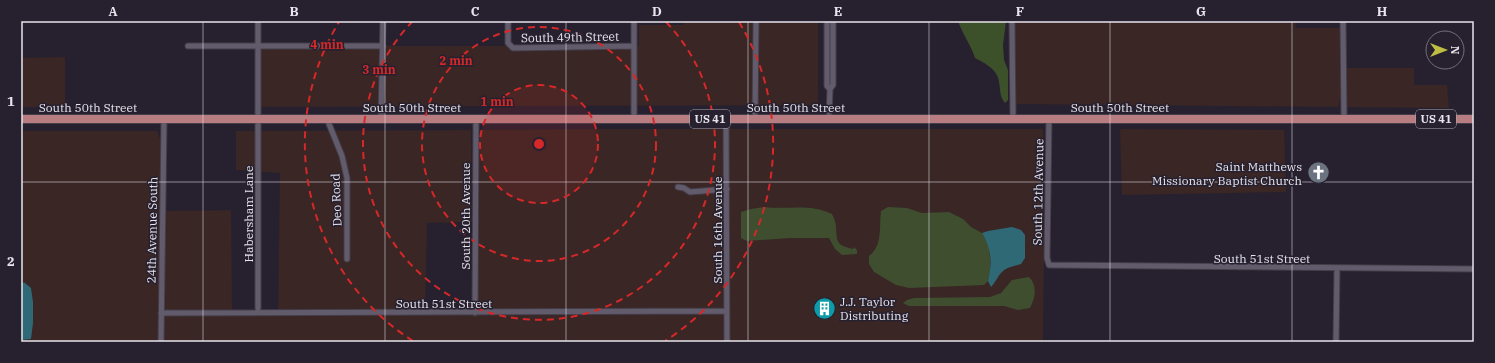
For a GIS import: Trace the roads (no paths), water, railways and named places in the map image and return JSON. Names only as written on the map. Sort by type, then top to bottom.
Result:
[{"type":"main road","name":"South 50th Street","points":[[21,119],[1474,119]]},
{"type":"street","name":"Habersham Lane","points":[[258,21],[258,308]]},
{"type":"street","points":[[381,119],[383,21]]},
{"type":"street","name":"South 49th Street","points":[[508,21],[508,43],[513,48],[634,46]]},
{"type":"street","points":[[634,21],[634,119]]},
{"type":"street","points":[[755,119],[756,21]]},
{"type":"street","points":[[827,21],[827,86],[830,89]]},
{"type":"street","points":[[829,119],[830,89],[833,86],[833,21]]},
{"type":"street","points":[[1012,21],[1013,119]]},
{"type":"street","points":[[1343,21],[1344,119]]},
{"type":"street","points":[[188,46],[383,46]]},
{"type":"street","name":"24th Avenue South","points":[[161,342],[164,119]]},
{"type":"street","name":"Deo Road","points":[[327,119],[342,156],[347,178],[347,259]]},
{"type":"street","name":"South 20th Avenue","points":[[475,313],[476,119]]},
{"type":"street","name":"South 16th Avenue","points":[[726,119],[727,342]]},
{"type":"street","name":"South 12th Avenue","points":[[1049,119],[1047,258],[1049,266]]},
{"type":"street","points":[[678,187],[684,188],[690,192],[727,189]]},
{"type":"street","name":"South 51st Street","points":[[1049,266],[1474,269]]},
{"type":"street","points":[[1336,342],[1337,268]]},
{"type":"street","name":"South 51st Street","points":[[161,313],[726,311]]},
{"type":"water","points":[[1012,227],[1021,230],[1025,235],[1025,258],[1021,264],[1003,271],[991,287],[988,281],[990,257],[988,245],[982,233]]},
{"type":"water","points":[[21,282],[25,283],[31,288],[33,323],[31,339],[21,340]]},
{"type":"place","name":"Saint Matthews Missionary Baptist Church","points":[[1318,173]]},
{"type":"place","name":"J.J. Taylor Distributing","points":[[824,308]]}]
